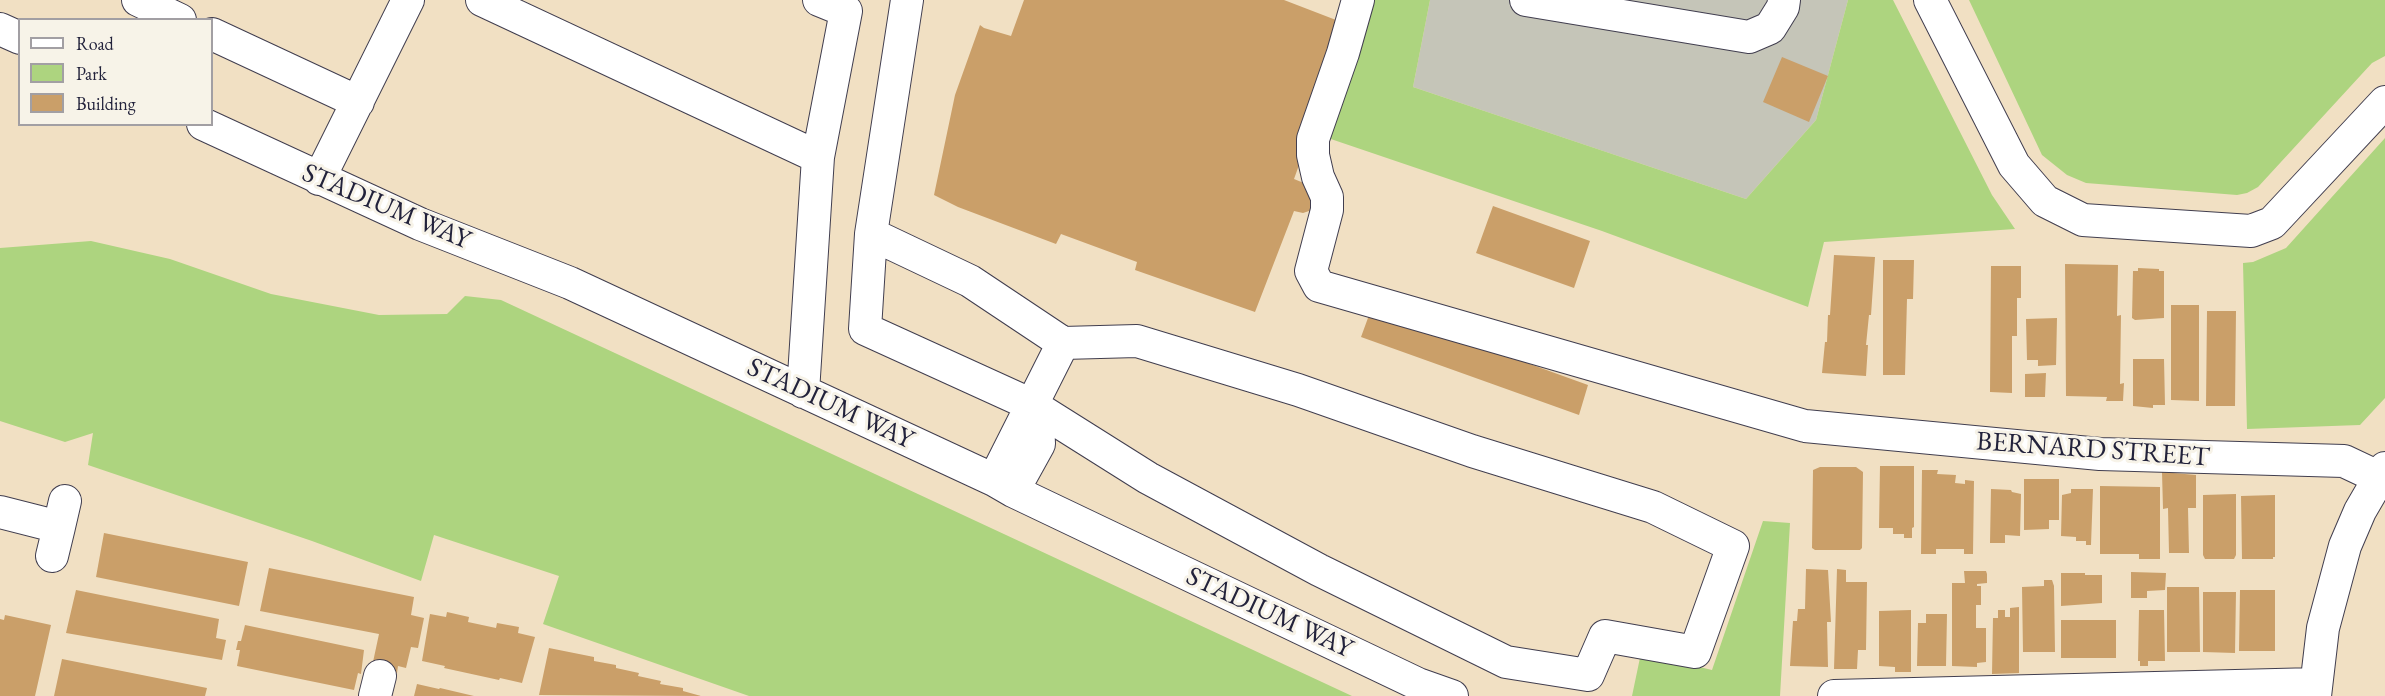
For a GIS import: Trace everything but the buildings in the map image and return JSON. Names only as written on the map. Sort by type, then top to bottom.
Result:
[{"type":"street","points":[[138,0],[176,18]]},
{"type":"street","points":[[319,179],[408,0]]},
{"type":"street","points":[[482,0],[818,157]]},
{"type":"street","points":[[803,392],[818,157],[846,11],[819,0]]},
{"type":"street","points":[[871,234],[970,281],[1063,343],[1137,341],[1155,346],[1298,390],[1472,451],[1653,507],[1733,546],[1695,652],[1605,636],[1588,675],[1506,662],[1319,570],[1148,478],[1032,405],[865,329],[871,234],[907,0]]},
{"type":"street","name":"BERNARD STREET","points":[[1358,0],[1314,139],[1313,155],[1318,177],[1327,197],[1327,210],[1311,271],[1319,286],[1805,426],[2100,454],[2344,461],[2382,473]]},
{"type":"street","points":[[1526,0],[1749,37],[1770,28],[1783,7],[1784,0]]},
{"type":"street","points":[[1930,0],[2014,165],[2045,201],[2083,220],[2251,231],[2272,223],[2385,102]]},
{"type":"street","points":[[0,29],[18,37]]},
{"type":"street","points":[[213,34],[358,102]]},
{"type":"street","name":"STADIUM WAY","points":[[207,126],[420,224],[570,283],[1004,486],[1418,684],[1452,696]]},
{"type":"street","points":[[1004,486],[1032,405],[1063,343]]},
{"type":"street","points":[[1834,696],[2316,690],[2323,628],[2345,546],[2382,473]]},
{"type":"street","points":[[0,512],[59,528]]},
{"type":"shaded area","points":[[1430,0],[1848,0],[1816,120],[1746,199],[1413,87]]},
{"type":"green space","points":[[1370,0],[1430,0],[1413,87],[1746,199],[1816,120],[1848,0],[1893,0],[1992,195],[2015,229],[1824,242],[1808,307],[1602,231],[1322,136]]},
{"type":"green space","points":[[1969,0],[2385,0],[2385,56],[2372,63],[2258,187],[2247,193],[2237,195],[2086,183],[2067,175],[2042,155]]},
{"type":"green space","points":[[2385,138],[2385,398],[2360,425],[2247,429],[2243,263],[2253,262],[2286,248]]},
{"type":"green space","points":[[91,241],[170,259],[271,294],[379,315],[447,314],[465,296],[501,300],[1352,696],[749,696],[543,624],[559,576],[434,535],[421,581],[312,541],[88,465],[93,433],[65,442],[0,421],[0,248]]},
{"type":"green space","points":[[1763,521],[1790,523],[1780,696],[1632,696],[1641,653],[1712,670]]}]
